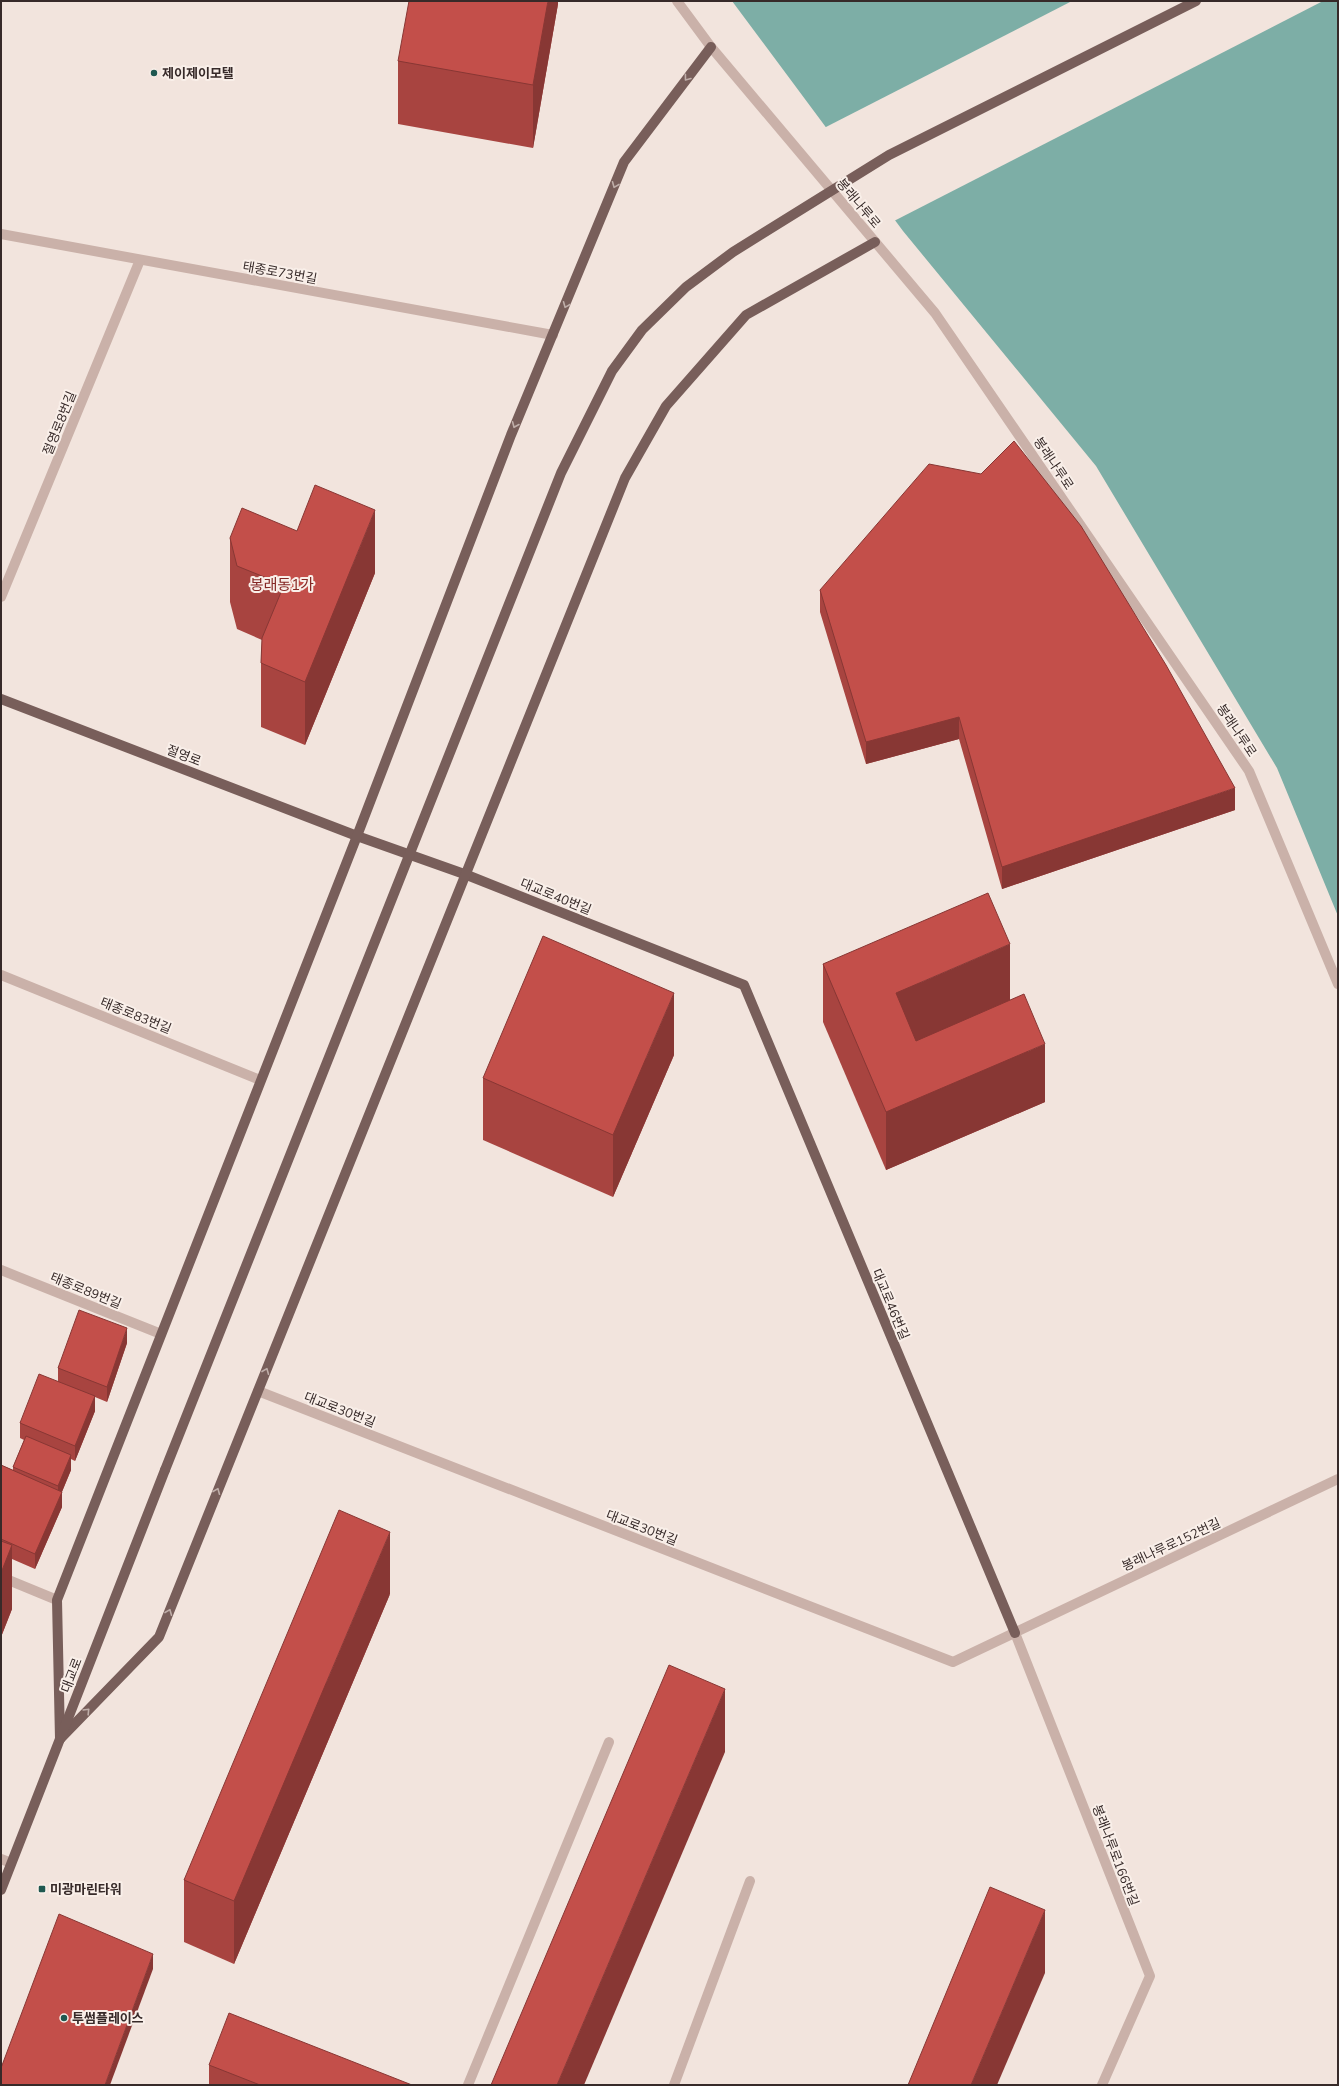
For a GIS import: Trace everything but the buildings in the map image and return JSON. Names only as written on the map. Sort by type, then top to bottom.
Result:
[{"type":"main road","name":"대교로","points":[[1,1890],[165,1470],[561,473],[612,370],[642,330],[686,287],[733,252],[888,156],[1196,1]]},
{"type":"main road","points":[[60,1739],[57,1600],[357,836],[511,435],[624,162],[711,47]]},
{"type":"main road","points":[[60,1739],[159,1637],[625,478],[666,406],[746,315],[875,242]]},
{"type":"main road","name":"절영로","points":[[1,699],[357,836]]},
{"type":"main road","name":"대교로40번길","points":[[357,836],[467,874],[744,985]]},
{"type":"main road","name":"대교로46번길","points":[[744,985],[1015,1633]]},
{"type":"street","name":"봉래나루로","points":[[677,1],[711,47],[935,313],[1249,771],[1338,984]]},
{"type":"street","name":"태종로73번길","points":[[1,234],[553,335]]},
{"type":"street","name":"절영로8번길","points":[[1,597],[140,260]]},
{"type":"street","name":"태종로83번길","points":[[1,974],[260,1080]]},
{"type":"street","name":"태종로89번길","points":[[1,1270],[161,1334]]},
{"type":"street","name":"대교로30번길","points":[[258,1391],[953,1662],[1015,1633]]},
{"type":"street","name":"봉래나루로152번길","points":[[1015,1633],[1338,1479]]},
{"type":"street","points":[[1,1577],[57,1600]]},
{"type":"street","name":"봉래나루로166번길","points":[[1015,1633],[1150,1976],[1102,2085]]},
{"type":"street","points":[[468,2085],[609,1742]]},
{"type":"street","points":[[1,1859],[11,1863]]},
{"type":"street","points":[[674,2085],[750,1880]]},
{"type":"water","points":[[732,1],[1338,1],[1338,916],[1277,768],[1096,466],[903,231]]},
{"type":"pier","points":[[1072,1],[1323,1],[894,221],[824,128]]},
{"type":"place","name":"제이제이모텔","points":[[154,73]]},
{"type":"place","name":"미광마린타워","points":[[42,1889]]},
{"type":"place","name":"투썸플레이스","points":[[64,2018]]},
{"type":"district","name":"봉래동1가","points":[[282,585]]}]
